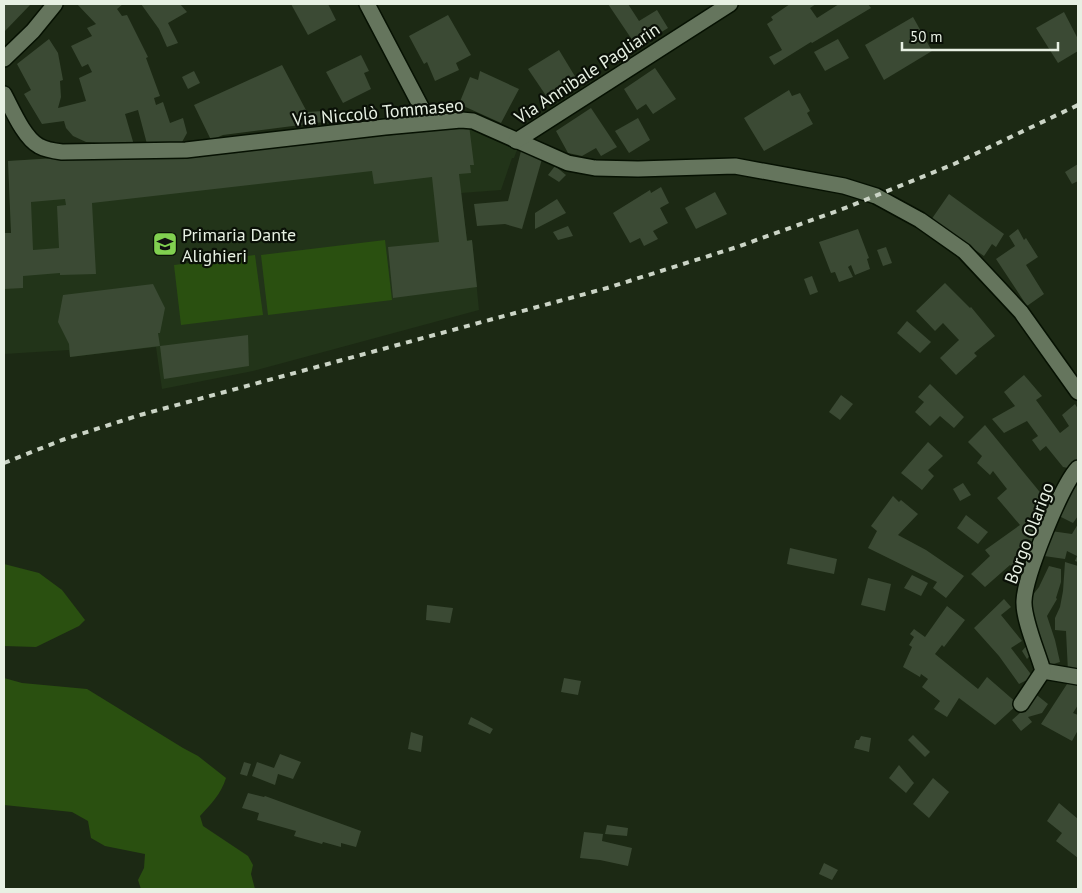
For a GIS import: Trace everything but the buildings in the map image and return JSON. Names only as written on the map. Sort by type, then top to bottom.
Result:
[{"type":"street","points":[[4,59],[33,31],[55,4]]},
{"type":"street","points":[[367,4],[429,122]]},
{"type":"street","name":"Via Annibale Pagliarin","points":[[516,141],[730,4]]},
{"type":"street","name":"Via Niccolò Tommaseo","points":[[4,94],[29,138],[38,146],[62,152],[186,150],[461,120],[473,121],[568,163],[582,167],[638,169],[735,166],[844,186],[876,196],[920,220],[964,251],[1021,312],[1078,392]]},
{"type":"street","name":"Borgo Olarigo","points":[[1043,671],[1025,614],[1024,602],[1033,565],[1063,491],[1078,468]]},
{"type":"street","points":[[1021,704],[1043,671],[1078,677]]},
{"type":"shaded area","points":[[469,125],[482,135],[517,150],[514,158],[512,158],[501,190],[461,193],[467,240],[472,240],[479,310],[253,371],[162,389],[156,347],[70,357],[69,350],[4,354],[4,233],[11,233],[8,161],[385,132],[385,136]]},
{"type":"green space","points":[[385,240],[392,300],[268,315],[261,255]]},
{"type":"green space","points":[[255,255],[263,315],[181,325],[174,265]]},
{"type":"green space","points":[[4,564],[39,573],[62,590],[85,620],[79,626],[36,647],[4,646]]},
{"type":"green space","points":[[4,678],[22,683],[87,689],[198,756],[226,778],[212,803],[200,816],[203,826],[248,856],[253,865],[251,874],[255,889],[141,889],[138,880],[144,868],[145,854],[105,846],[91,838],[88,821],[72,812],[4,805]]},
{"type":"railway","points":[[4,463],[62,440],[140,415],[607,288],[737,247],[848,207],[954,164],[1078,105]]},
{"type":"place","name":"Primaria Dante Alighieri","points":[[165,244]]}]
